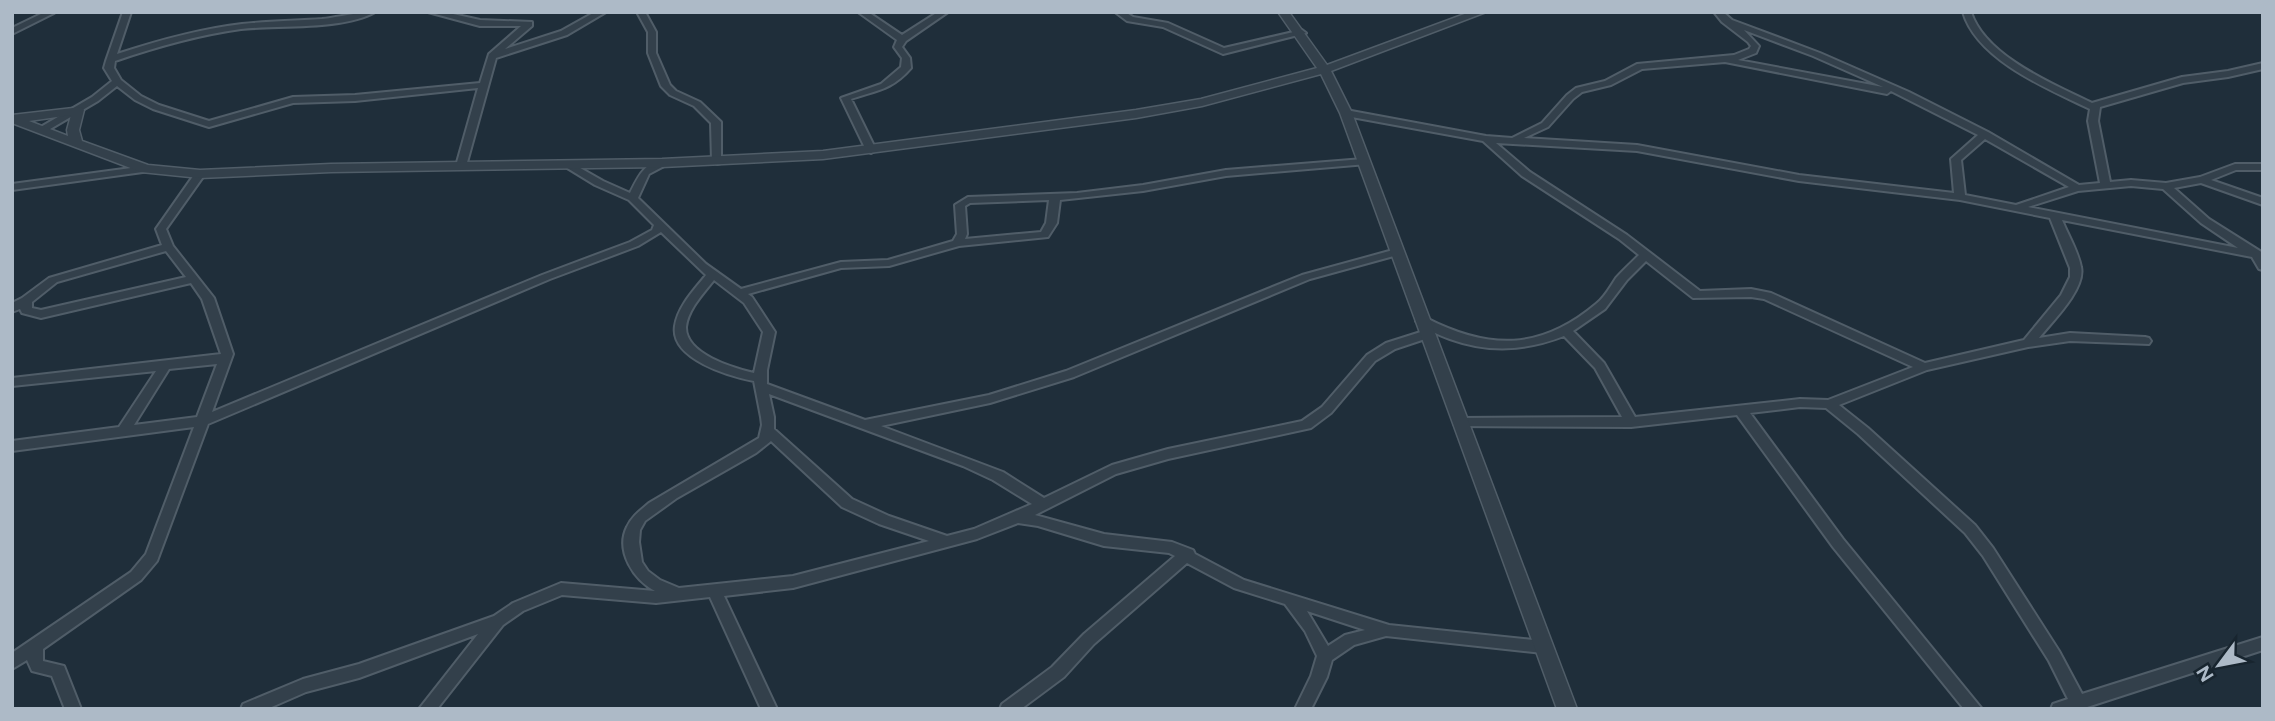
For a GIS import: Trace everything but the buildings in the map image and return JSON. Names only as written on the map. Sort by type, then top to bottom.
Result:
[{"type":"street","points":[[127,12],[109,68],[117,82],[138,98],[156,107],[209,124],[293,100],[362,97],[485,85]]},
{"type":"street","points":[[256,25],[282,12]]},
{"type":"street","points":[[111,59],[155,44],[256,25],[350,19],[372,12]]},
{"type":"street","points":[[432,12],[480,23],[529,24]]},
{"type":"street","points":[[461,166],[492,57],[529,24],[530,12]]},
{"type":"street","points":[[492,57],[564,33],[602,12]]},
{"type":"street","points":[[641,12],[652,32],[652,53],[666,86],[673,93],[697,104],[716,122],[717,162]]},
{"type":"street","points":[[862,12],[902,39]]},
{"type":"street","points":[[871,150],[845,100],[885,88],[900,76],[906,68],[906,61],[898,47],[902,39],[944,12]]},
{"type":"street","points":[[1119,12],[1130,19],[1165,25],[1223,51],[1302,33]]},
{"type":"street","points":[[1283,12],[1302,33],[1326,69],[1346,113],[1567,709]]},
{"type":"street","points":[[12,187],[146,169],[200,174],[331,168],[717,162],[871,150],[1168,109],[1326,69],[1481,12]]},
{"type":"street","points":[[1967,12],[1967,20],[1976,34],[2007,59],[2093,107],[2182,80],[2263,66]]},
{"type":"street","points":[[12,22],[51,13]]},
{"type":"street","points":[[12,31],[51,13]]},
{"type":"street","points":[[1514,140],[1545,125],[1579,90],[1608,83],[1623,73],[1647,64],[1719,60],[1747,54],[1755,46],[1746,35],[1721,16]]},
{"type":"street","points":[[1721,16],[1832,59],[1917,100],[1985,134],[2077,188]]},
{"type":"street","points":[[116,43],[155,44]]},
{"type":"street","points":[[1719,60],[1838,80],[1917,100]]},
{"type":"street","points":[[42,130],[78,110],[117,82]]},
{"type":"street","points":[[2093,107],[2096,141],[2106,185]]},
{"type":"street","points":[[15,122],[78,110]]},
{"type":"street","points":[[76,142],[73,130],[78,110]]},
{"type":"street","points":[[1346,113],[1486,139],[1637,148],[1799,178],[1960,197],[2259,256]]},
{"type":"street","points":[[15,122],[146,169]]},
{"type":"street","points":[[1960,197],[1955,159],[1985,134]]},
{"type":"street","points":[[1486,139],[1541,184],[1647,254],[1699,296],[1751,293],[1767,296],[1924,367]]},
{"type":"street","points":[[958,243],[962,234],[960,205],[963,202],[1055,197],[1143,188],[1226,173],[1363,162]]},
{"type":"street","points":[[633,198],[645,172],[662,163]]},
{"type":"street","points":[[568,164],[633,198],[713,274],[739,293],[760,316],[769,332],[761,382],[767,430],[764,441],[650,510],[634,526],[631,538],[634,559],[643,575],[655,586],[679,594]]},
{"type":"street","points":[[2016,207],[2077,188],[2131,183],[2166,186],[2202,180],[2235,167],[2263,167]]},
{"type":"street","points":[[12,662],[145,568],[152,557],[227,350],[208,299],[168,247],[162,226],[200,174]]},
{"type":"street","points":[[2202,180],[2263,202]]},
{"type":"street","points":[[2166,186],[2205,221],[2259,256],[2263,267]]},
{"type":"street","points":[[739,293],[841,265],[890,263],[958,243],[1044,235],[1049,232],[1055,197]]},
{"type":"street","points":[[2028,343],[2050,317],[2077,277],[2076,268],[2054,215]]},
{"type":"street","points":[[12,446],[202,421],[634,243],[656,232],[660,225]]},
{"type":"street","points":[[12,308],[26,301],[53,280],[168,247]]},
{"type":"street","points":[[867,424],[989,399],[1070,374],[1306,276],[1397,252]]},
{"type":"street","points":[[249,709],[303,687],[366,669],[499,620],[518,607],[554,590],[579,590],[636,597],[793,582],[977,534],[1017,518],[1112,470],[1168,454],[1306,425],[1324,414],[1366,363],[1379,352],[1425,328],[1504,348],[1531,345],[1566,331],[1602,306],[1629,270],[1647,254]]},
{"type":"street","points":[[713,274],[683,316],[680,334],[685,345],[703,359],[998,476],[1044,505]]},
{"type":"street","points":[[26,301],[26,310],[41,314],[194,279]]},
{"type":"street","points":[[1566,331],[1600,366],[1631,422]]},
{"type":"street","points":[[1460,423],[1631,422],[1800,403],[1829,404],[1924,367],[2028,343],[2083,337],[2145,341]]},
{"type":"street","points":[[192,360],[224,342]]},
{"type":"street","points":[[12,382],[192,360],[225,359]]},
{"type":"street","points":[[123,432],[167,363]]},
{"type":"street","points":[[1829,404],[1863,431],[1975,535],[2054,656],[2078,702]]},
{"type":"street","points":[[1740,409],[1838,543],[1974,709]]},
{"type":"street","points":[[767,430],[847,503],[884,520],[946,541]]},
{"type":"street","points":[[1017,518],[1038,521],[1104,540],[1155,544],[1188,554],[1239,584],[1388,631],[1543,647]]},
{"type":"street","points":[[1008,709],[1058,672],[1089,639],[1188,554]]},
{"type":"street","points":[[714,590],[769,709]]},
{"type":"street","points":[[1290,600],[1310,628],[1325,656],[1319,677],[1303,709]]},
{"type":"street","points":[[427,709],[499,620]]},
{"type":"street","points":[[1325,656],[1361,636],[1388,631]]},
{"type":"street","points":[[2059,709],[2263,643]]},
{"type":"street","points":[[35,647],[34,659],[37,666],[58,671],[73,709]]}]
